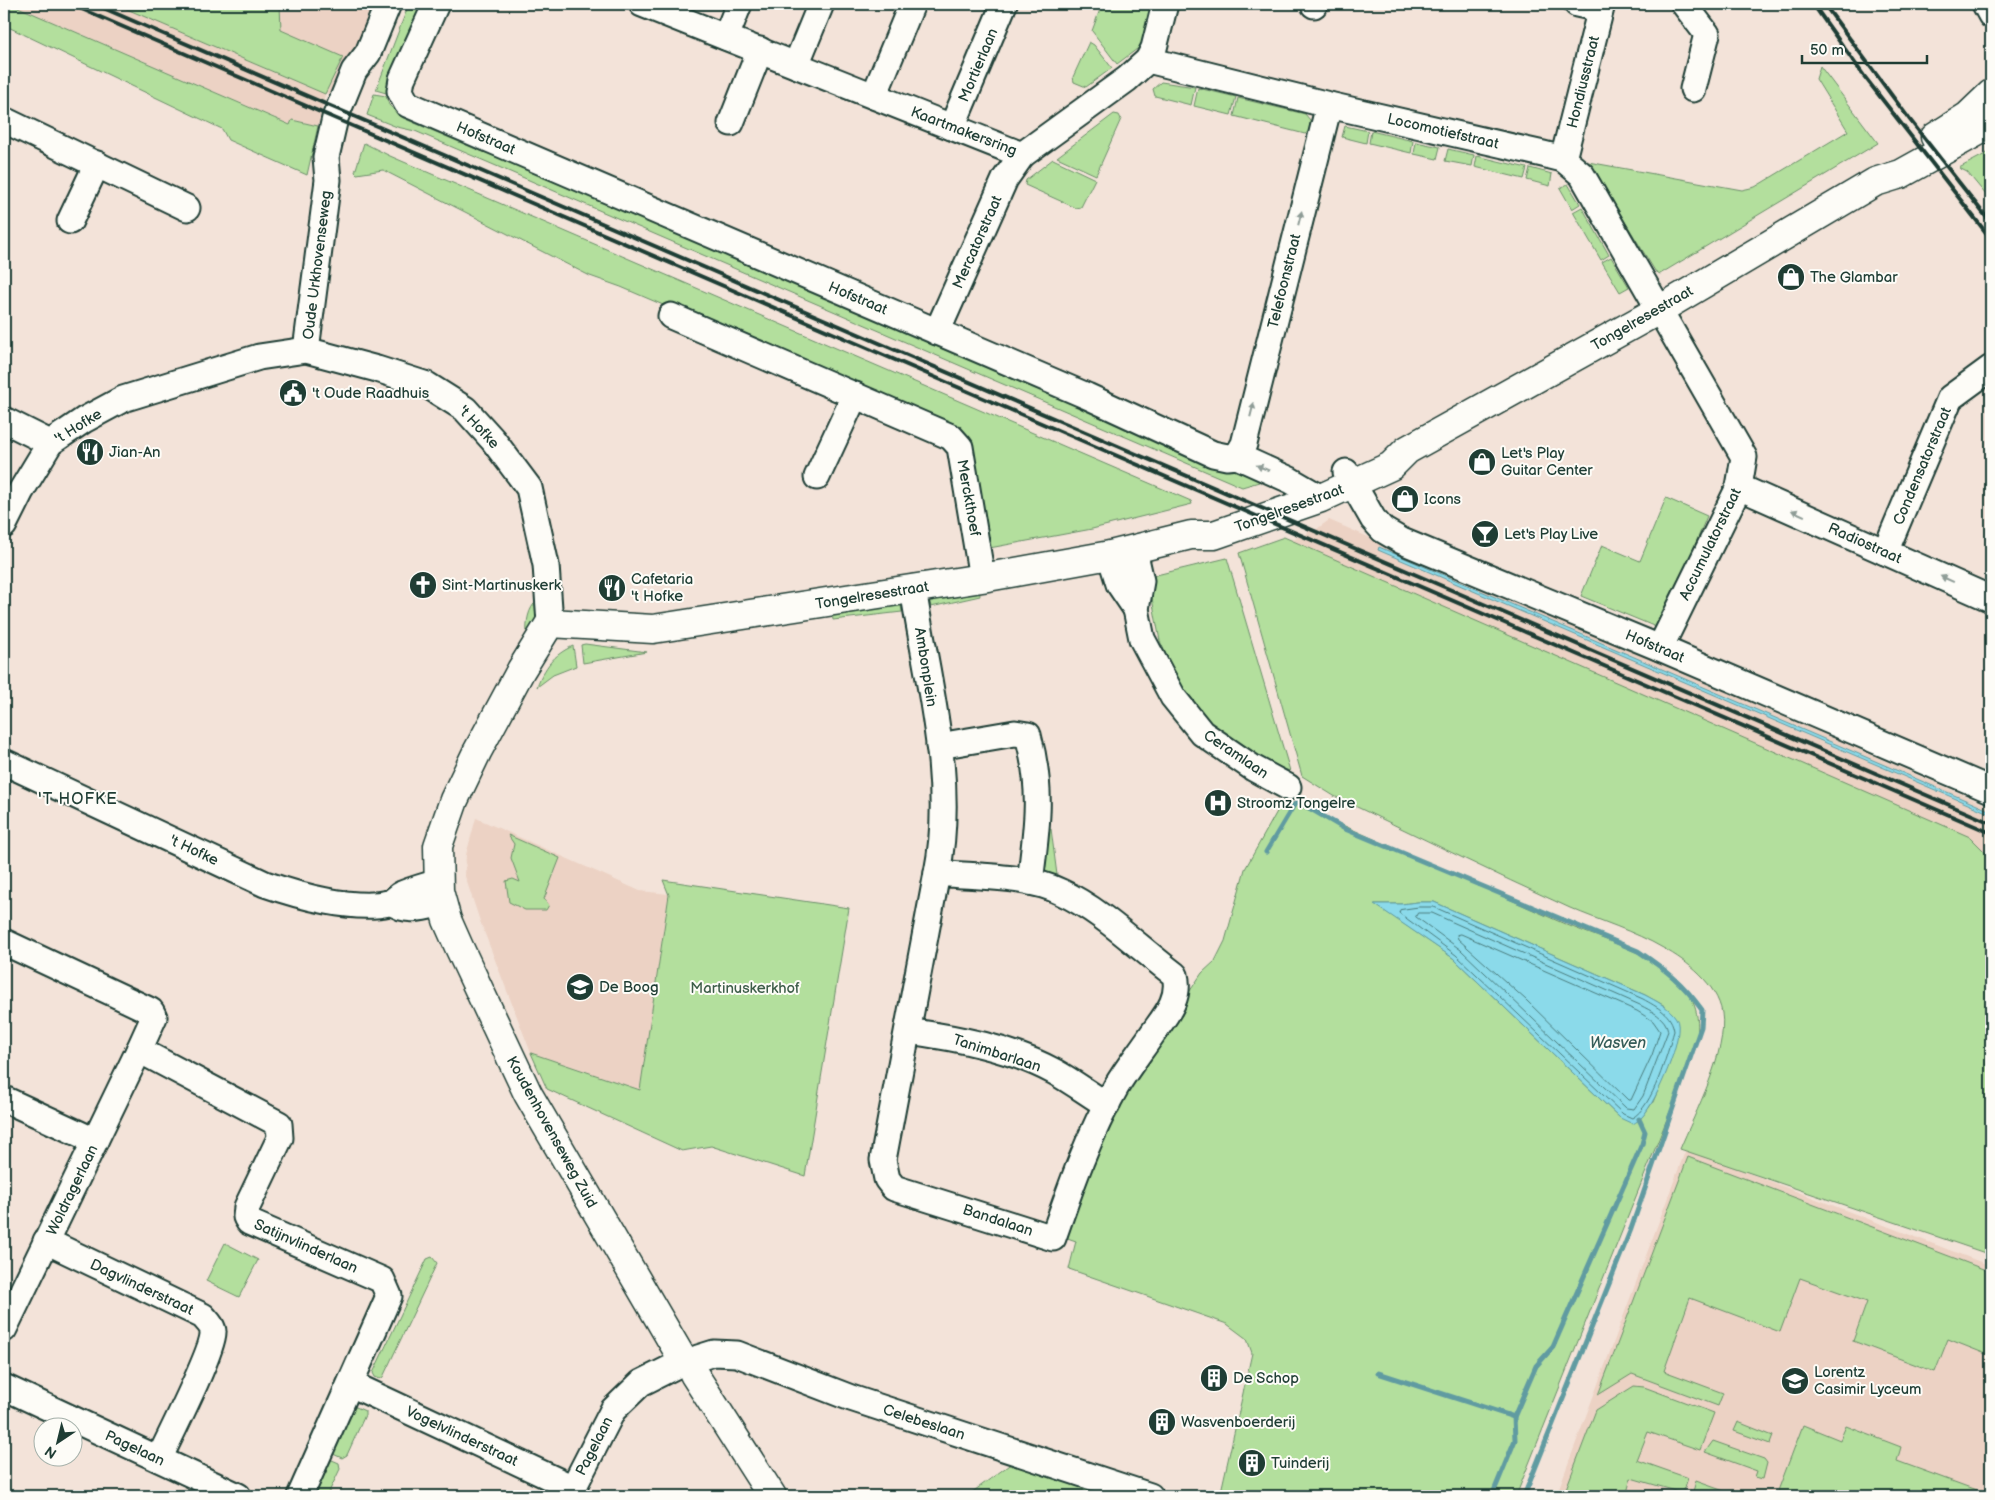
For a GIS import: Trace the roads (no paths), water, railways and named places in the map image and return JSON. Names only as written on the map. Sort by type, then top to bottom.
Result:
[{"type":"main road","name":"Tongelresestraat","points":[[1875,182],[1894,162],[1968,116],[1991,94]]},
{"type":"main road","name":"Tongelresestraat","points":[[550,623],[652,629],[982,578],[1122,552],[1191,535],[1208,525],[1314,494],[1349,478],[1382,455],[1407,450],[1659,310],[1875,182],[1901,174],[1991,124]]},
{"type":"main road","points":[[440,893],[438,846],[454,800],[477,752],[517,678],[550,623]]},
{"type":"main road","name":"Koudenhovenseweg Zuid","points":[[440,893],[459,947],[528,1094],[686,1363],[772,1496]]},
{"type":"street","name":"Oude Urkhovenseweg","points":[[306,350],[328,180],[340,158],[343,116],[368,76],[368,54],[388,4]]},
{"type":"street","name":"Hofstraat","points":[[436,4],[402,79],[400,91],[407,104],[1087,396],[1213,454],[1227,457],[1237,456],[1314,494]]},
{"type":"street","points":[[726,37],[739,4]]},
{"type":"street","points":[[796,65],[821,4]]},
{"type":"street","points":[[874,96],[912,4]]},
{"type":"street","name":"Mortierlaan","points":[[952,127],[1004,4]]},
{"type":"street","name":"Kaartmakersring","points":[[647,5],[1022,155],[1127,79],[1148,60],[1154,48],[1165,4]]},
{"type":"street","points":[[1684,4],[1707,34],[1693,89]]},
{"type":"street","points":[[1985,4],[1991,15]]},
{"type":"street","name":"Hondiusstraat","points":[[1563,159],[1593,6]]},
{"type":"street","points":[[731,123],[760,50]]},
{"type":"street","name":"Locomotiefstraat","points":[[1148,60],[1329,106],[1563,159],[1582,175],[1659,310]]},
{"type":"street","name":"Telefoonstraat","points":[[1237,456],[1244,444],[1329,106]]},
{"type":"street","points":[[4,120],[187,208]]},
{"type":"street","name":"Mercatorstraat","points":[[938,332],[1005,179],[1022,155]]},
{"type":"street","points":[[70,221],[96,164]]},
{"type":"street","name":"Accumulatorstraat","points":[[1659,310],[1744,457],[1739,487],[1660,648]]},
{"type":"street","name":"Merckthoef","points":[[671,316],[951,437],[960,447],[982,578]]},
{"type":"street","name":"'t Hofke","points":[[4,525],[21,491],[50,443],[84,420],[123,399],[259,357],[306,350],[377,369],[426,385],[465,409],[493,440],[529,488],[546,565],[550,623]]},
{"type":"street","name":"Condensatorstraat","points":[[1885,552],[1950,398],[1991,368]]},
{"type":"street","points":[[817,477],[855,395]]},
{"type":"street","points":[[4,420],[50,443]]},
{"type":"street","name":"Hofstraat","points":[[1349,478],[1373,519],[1383,530],[1402,541],[1660,648],[1991,790]]},
{"type":"street","name":"Radiostraat","points":[[1739,487],[1991,599]]},
{"type":"street","name":"Ceramlaan","points":[[1122,552],[1141,581],[1136,609],[1142,639],[1173,697],[1202,733],[1253,768],[1288,787]]},
{"type":"street","name":"Ambonplein","points":[[913,588],[939,746],[945,811],[943,844],[937,873]]},
{"type":"street","points":[[939,746],[1015,732],[1028,735],[1036,762],[1039,806],[1030,882]]},
{"type":"street","name":"'t Hofke","points":[[4,762],[265,884],[297,895],[325,901],[378,904],[392,902],[399,895],[440,893]]},
{"type":"street","name":"Bandalaan","points":[[937,873],[1030,882],[1060,891],[1084,904],[1174,975],[1177,984],[1173,1005],[1117,1085],[1107,1104],[1082,1156],[1053,1238],[894,1188],[887,1179],[883,1160],[937,873]]},
{"type":"street","points":[[4,942],[151,1011],[154,1018],[139,1050]]},
{"type":"street","name":"Tanimbarlaan","points":[[908,1031],[945,1036],[1008,1053],[1054,1072],[1107,1104]]},
{"type":"street","name":"Woldragerlaan","points":[[4,1329],[139,1050]]},
{"type":"street","name":"Satijnvlinderlaan","points":[[139,1050],[279,1124],[280,1138],[247,1207],[246,1216],[249,1222],[382,1280],[390,1296],[300,1496]]},
{"type":"street","points":[[4,1099],[95,1141]]},
{"type":"street","name":"Dagvlinderstraat","points":[[46,1242],[196,1312],[211,1324],[213,1332],[207,1354],[159,1459]]},
{"type":"street","name":"Celebeslaan","points":[[686,1363],[714,1354],[737,1354],[851,1398],[1150,1496]]},
{"type":"street","name":"Pagelaan","points":[[571,1492],[613,1410],[641,1383],[686,1363]]},
{"type":"street","name":"Vogelvlinderstraat","points":[[351,1384],[571,1492]]},
{"type":"street","name":"Pagelaan","points":[[4,1386],[232,1495]]},
{"type":"water","points":[[1379,547],[1991,811],[1991,814],[1378,550]]},
{"type":"water","name":"Wasven","points":[[1434,902],[1645,995],[1670,1011],[1676,1018],[1678,1026],[1674,1052],[1648,1110],[1641,1118],[1633,1124],[1620,1118],[1453,958],[1374,904]]},
{"type":"waterway","points":[[1266,852],[1294,805],[1299,802],[1345,829],[1638,951],[1673,978],[1688,992],[1702,1010],[1701,1027],[1631,1229],[1524,1496]]},
{"type":"waterway","points":[[1492,1496],[1515,1440],[1514,1417],[1536,1366],[1553,1347],[1642,1144],[1645,1132],[1639,1119]]},
{"type":"waterway","points":[[1378,1373],[1514,1417]]},
{"type":"railway","points":[[70,4],[1991,833]]},
{"type":"railway","points":[[94,4],[1991,823]]},
{"type":"railway","points":[[1813,4],[1864,76],[1991,239]]},
{"type":"railway","points":[[1824,4],[1910,120],[1991,223]]},
{"type":"place","name":"The Glambar","points":[[1791,277]]},
{"type":"place","name":"'t Oude Raadhuis","points":[[293,393]]},
{"type":"place","name":"Jian-An","points":[[90,452]]},
{"type":"place","name":"Let's Play Guitar Center","points":[[1482,462]]},
{"type":"place","name":"Icons","points":[[1405,499]]},
{"type":"place","name":"Let's Play Live","points":[[1485,534]]},
{"type":"place","name":"Sint-Martinuskerk","points":[[423,585]]},
{"type":"place","name":"Cafetaria 't Hofke","points":[[612,588]]},
{"type":"place","name":"Stroomz Tongelre","points":[[1218,803]]},
{"type":"place","name":"De Boog","points":[[580,987]]},
{"type":"place","name":"De Schop","points":[[1214,1378]]},
{"type":"place","name":"Lorentz Casimir Lyceum","points":[[1795,1381]]},
{"type":"place","name":"Wasvenboerderij","points":[[1162,1422]]},
{"type":"place","name":"Tuinderij","points":[[1252,1463]]},
{"type":"district","name":"'T HOFKE","points":[[78,798]]},
{"type":"park label","name":"Martinuskerkhof","points":[[745,988]]}]
